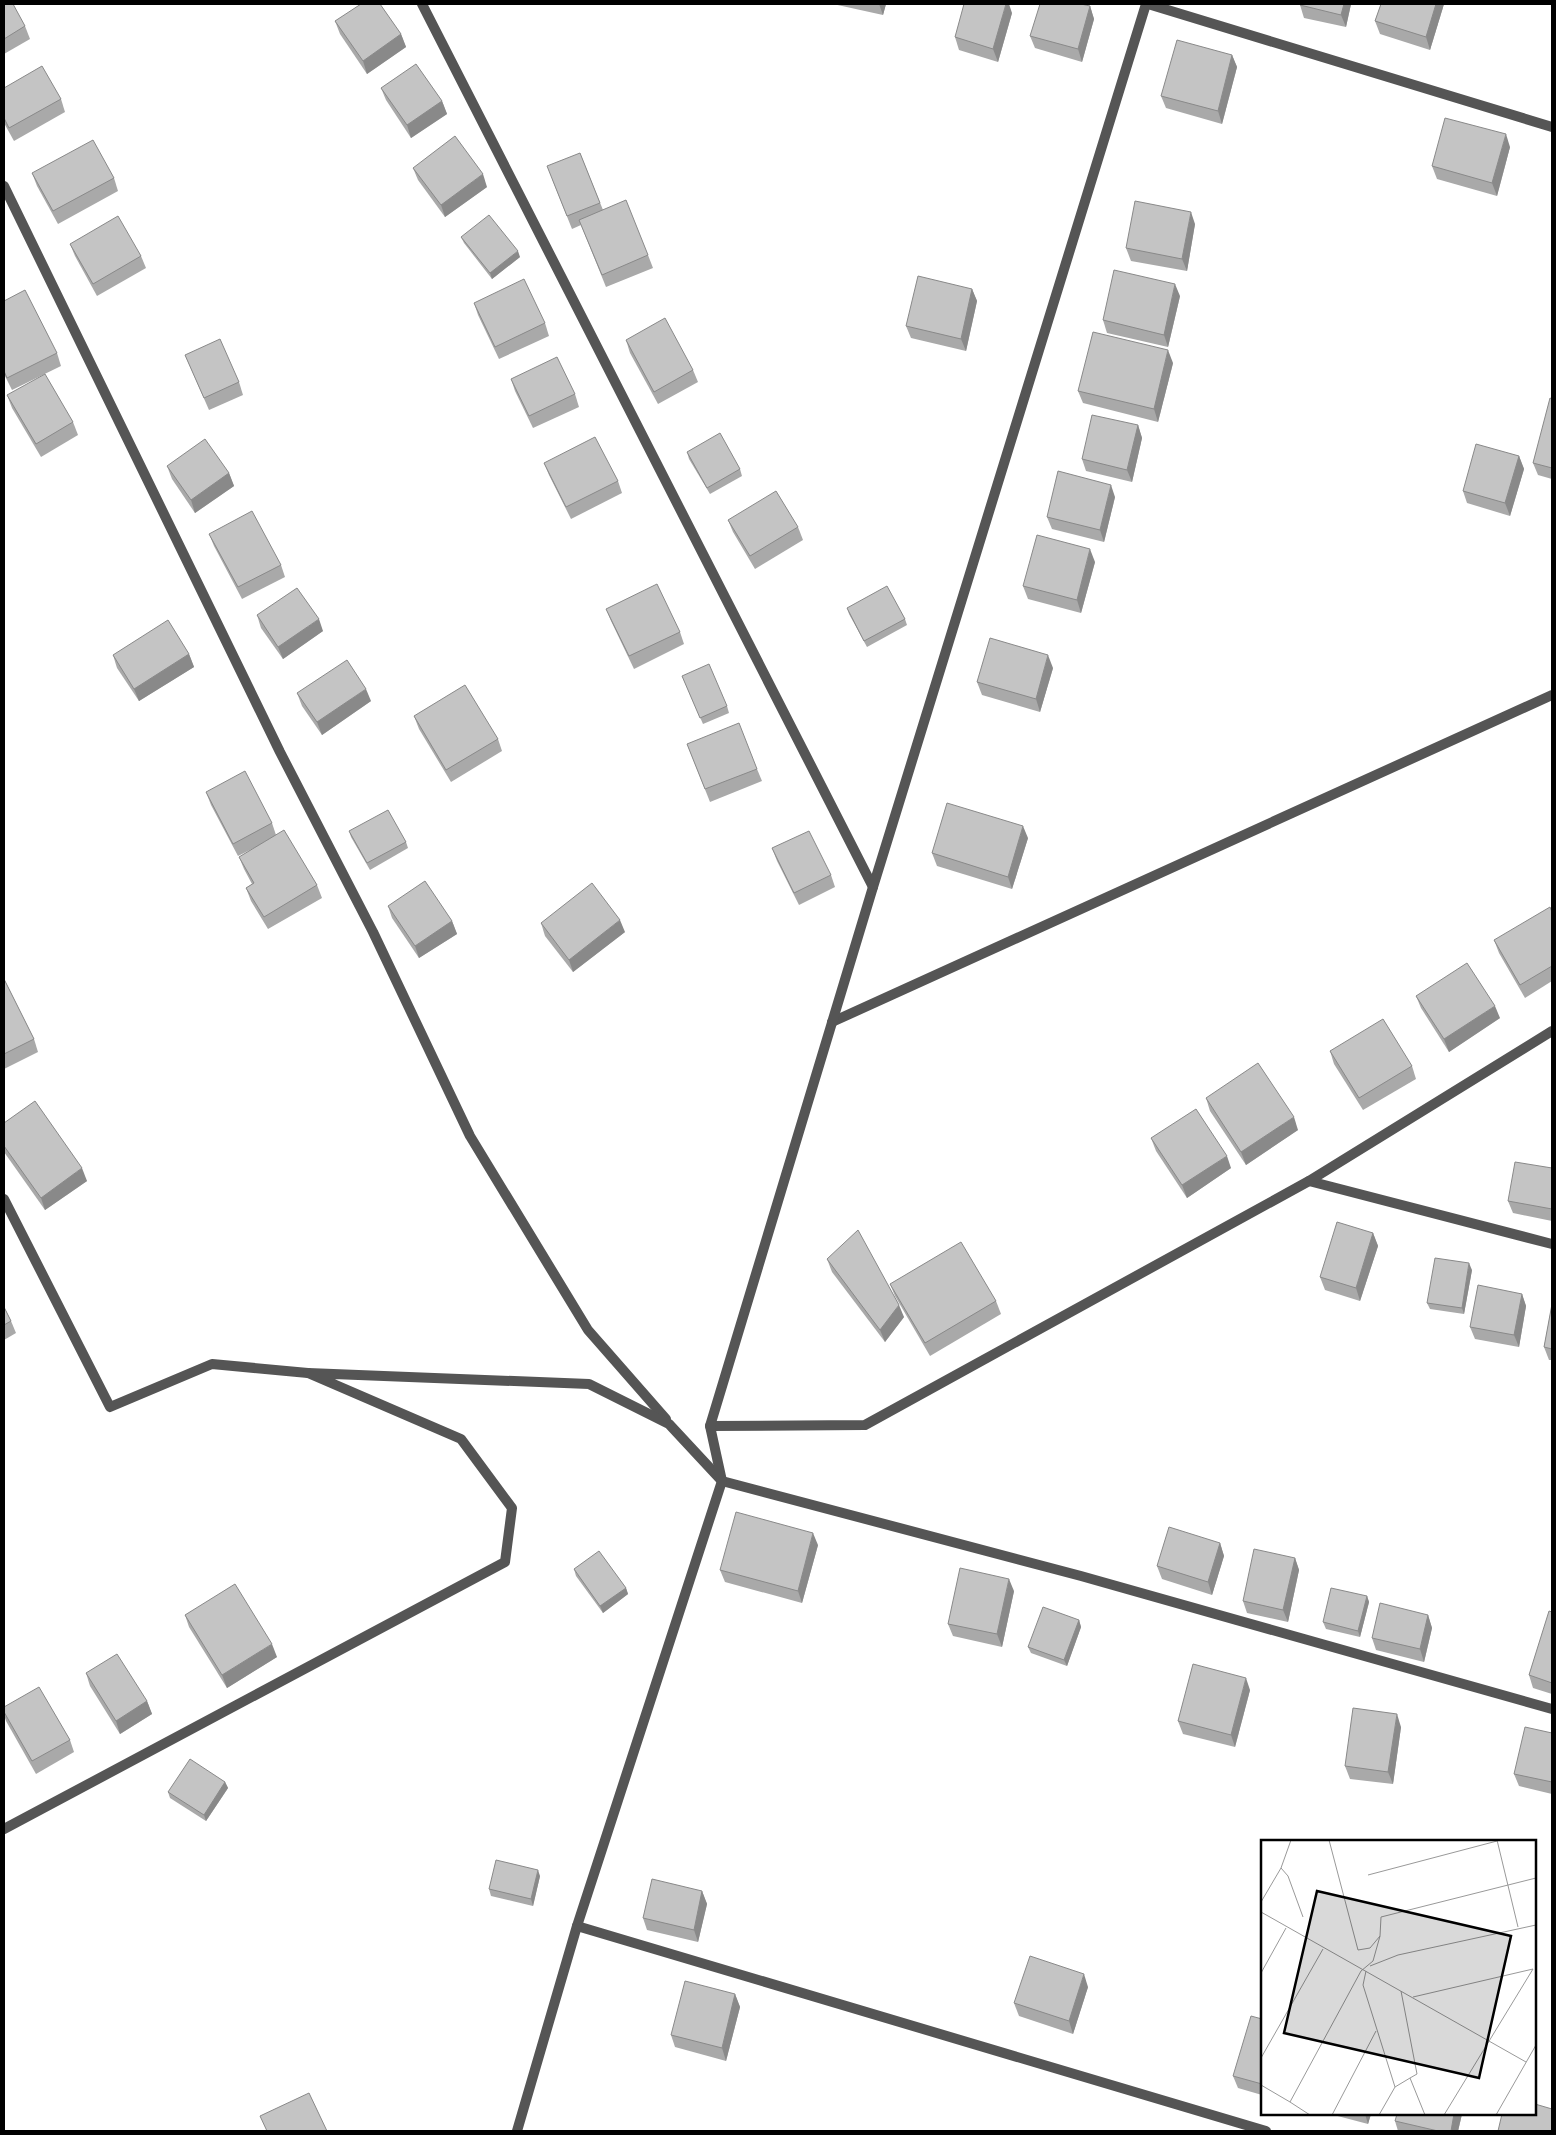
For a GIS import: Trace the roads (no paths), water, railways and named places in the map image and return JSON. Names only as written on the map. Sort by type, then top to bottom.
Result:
[{"type":"street","points":[[422,4],[873,887]]},
{"type":"street","points":[[517,2131],[577,1926],[722,1481],[710,1426],[873,887],[1147,4],[1552,127]]},
{"type":"street","points":[[4,186],[280,752],[373,932],[470,1136],[588,1330],[722,1481],[1081,1576],[1552,1709]]},
{"type":"street","points":[[832,1022],[1552,694]]},
{"type":"street","points":[[710,1426],[865,1425],[1309,1181],[1552,1031]]},
{"type":"street","points":[[1309,1181],[1552,1244]]},
{"type":"street","points":[[4,1199],[110,1407],[212,1364],[308,1373],[589,1384],[670,1424]]},
{"type":"street","points":[[4,1828],[505,1562],[512,1508],[461,1439],[308,1373]]},
{"type":"street","points":[[577,1926],[1266,2131]]}]
